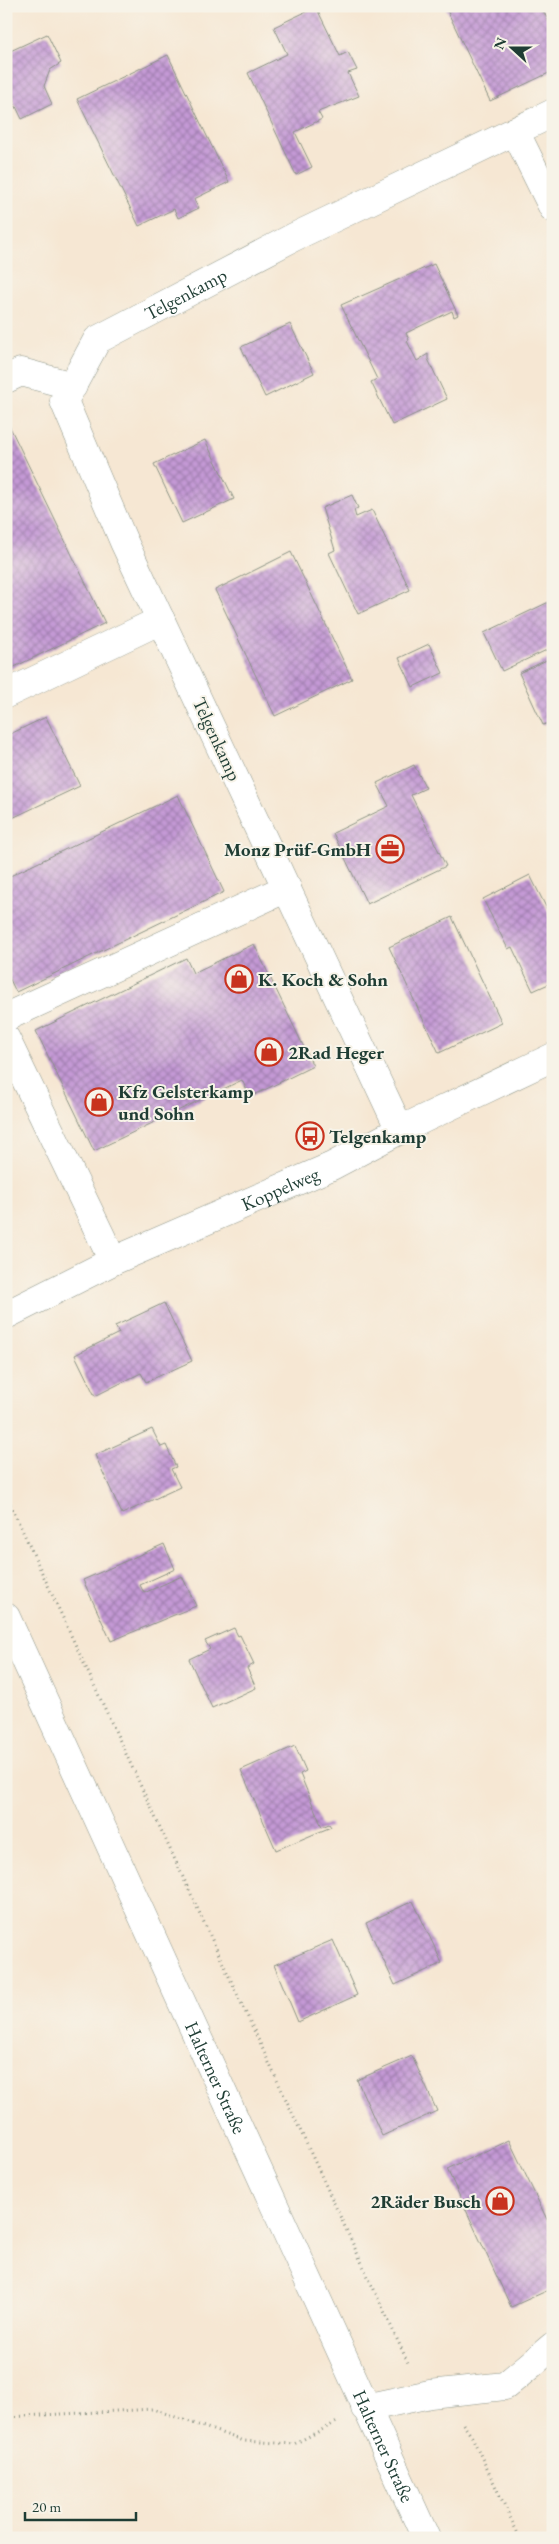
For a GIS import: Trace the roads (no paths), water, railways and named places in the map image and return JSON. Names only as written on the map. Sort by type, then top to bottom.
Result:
[{"type":"street","name":"Telgenkamp","points":[[400,1130],[124,542],[64,401],[98,340],[294,237],[553,112]]},
{"type":"street","points":[[516,131],[553,208]]},
{"type":"street","points":[[6,379],[21,372],[73,386]]},
{"type":"street","points":[[6,694],[161,620]]},
{"type":"street","points":[[6,1017],[287,888]]},
{"type":"street","points":[[6,1039],[113,1260]]},
{"type":"street","name":"Koppelweg","points":[[6,1315],[113,1260],[332,1166],[400,1130],[553,1057]]},
{"type":"street","name":"Halterner Straße","points":[[6,1617],[365,2408],[426,2538]]},
{"type":"street","points":[[365,2408],[430,2394],[505,2386],[553,2346]]},
{"type":"place","name":"Monz Prüf-GmbH","points":[[390,849]]},
{"type":"place","name":"K. Koch & Sohn","points":[[239,979]]},
{"type":"place","name":"2Rad Heger","points":[[269,1052]]},
{"type":"place","name":"Kfz Gelsterkamp und Sohn","points":[[99,1102]]},
{"type":"place","name":"Telgenkamp","points":[[310,1136]]},
{"type":"place","name":"2Räder Busch","points":[[500,2201]]}]
